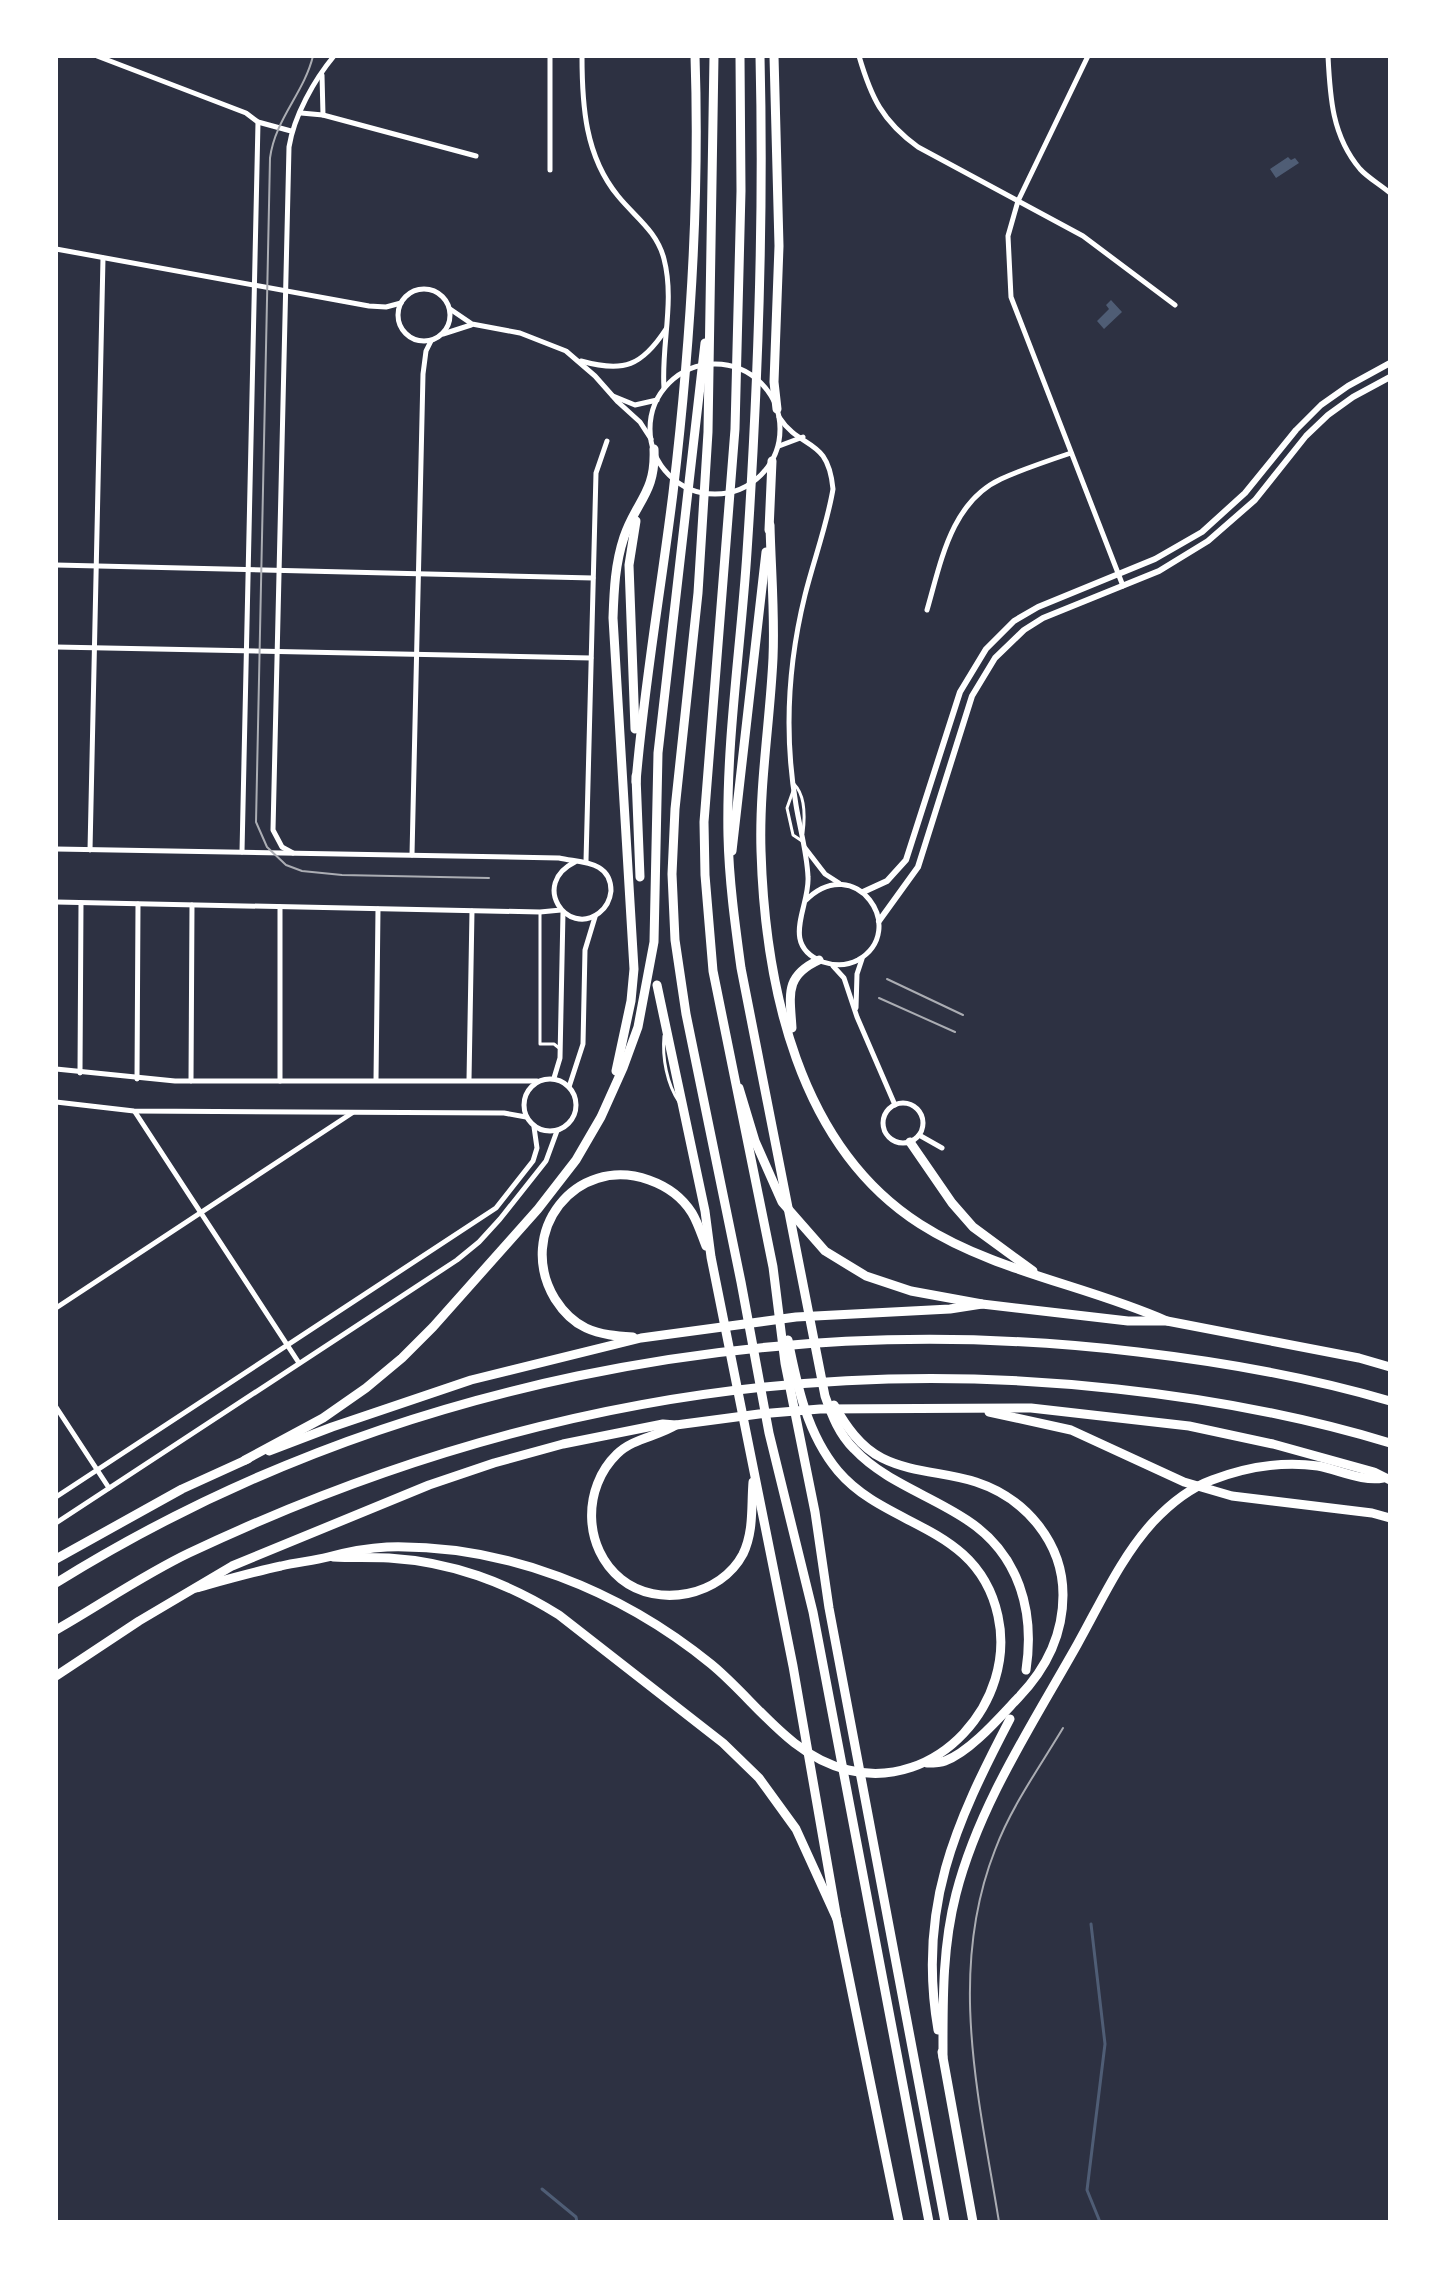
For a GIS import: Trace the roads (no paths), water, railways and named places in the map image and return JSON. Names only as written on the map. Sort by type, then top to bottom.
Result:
[{"type":"highway","points":[[636,782],[643,698],[681,421],[694,220],[695,56]]},
{"type":"highway","points":[[714,56],[708,432],[698,593],[675,809],[672,874],[675,940],[686,1014],[769,1433],[813,1612],[929,2222]]},
{"type":"highway","points":[[740,56],[741,221],[735,429],[704,822],[713,971],[792,1361],[809,1424],[826,1455],[854,1486],[943,1537],[963,1553],[990,1591],[998,1614],[1002,1641],[1000,1666],[993,1690],[981,1713],[962,1736],[924,1763]]},
{"type":"highway","points":[[760,56],[761,231],[755,431],[731,743],[729,862],[741,968],[825,1396],[836,1426],[854,1449],[880,1472],[968,1520],[992,1540],[1013,1571],[1024,1597],[1029,1622],[1026,1670]]},
{"type":"highway","points":[[774,56],[779,246],[774,382],[778,413]]},
{"type":"highway","points":[[56,1559],[182,1489],[245,1460],[323,1418],[366,1388],[433,1327],[528,1221],[576,1160],[601,1117],[638,1027],[654,942],[658,753],[703,359],[711,324]]},
{"type":"highway","points":[[613,1086],[631,1001],[634,969],[613,618],[615,566],[625,533],[649,491],[655,471],[652,445]]},
{"type":"highway","points":[[772,461],[773,659],[761,849],[765,920],[776,984],[794,1052],[813,1101],[837,1141],[880,1193],[917,1222],[955,1245],[1133,1306],[1167,1321]]},
{"type":"highway","points":[[638,510],[629,565],[640,877]]},
{"type":"highway","points":[[729,862],[735,838],[770,525]]},
{"type":"highway","points":[[794,1052],[789,993],[795,977],[806,966],[819,960]]},
{"type":"highway","points":[[657,985],[705,1211],[711,1257],[824,1832],[837,1919],[899,2222]]},
{"type":"highway","points":[[731,1070],[745,1101],[755,1141],[782,1202],[825,1251],[866,1276],[911,1291],[982,1304],[1128,1321],[1167,1321],[1359,1358],[1390,1367]]},
{"type":"highway","points":[[910,1142],[952,1203],[973,1227],[1043,1277]]},
{"type":"highway","points":[[641,1338],[604,1334],[583,1327],[562,1310],[549,1289],[543,1269],[542,1244],[555,1208],[570,1192],[589,1181],[612,1174],[638,1176],[661,1184],[678,1196],[691,1212],[711,1257]]},
{"type":"highway","points":[[773,1267],[785,1363],[815,1512],[829,1608],[945,2222]]},
{"type":"highway","points":[[245,1460],[471,1380],[641,1338],[796,1317],[950,1309],[982,1304]]},
{"type":"highway","points":[[56,1583],[125,1542],[182,1514],[335,1446],[475,1400],[562,1378],[710,1352],[855,1340],[974,1339],[1100,1347],[1193,1359],[1390,1401]]},
{"type":"highway","points":[[196,1588],[341,1552],[386,1547],[445,1549],[482,1555],[560,1575],[667,1630],[715,1667],[764,1715],[814,1757],[847,1770],[878,1774],[945,1761],[985,1733],[1047,1660],[1057,1636],[1063,1591],[1060,1569],[1039,1525],[1018,1503],[976,1482],[902,1466],[864,1446],[847,1429],[833,1403],[818,1356]]},
{"type":"highway","points":[[56,1630],[184,1555],[346,1485],[487,1438],[554,1421],[719,1391],[863,1378],[972,1378],[1068,1383],[1190,1397],[1390,1443]]},
{"type":"highway","points":[[56,1676],[139,1621],[232,1566],[455,1476],[563,1444],[663,1424],[820,1409],[881,1407],[1070,1411],[1189,1426],[1273,1444],[1374,1472],[1386,1479]]},
{"type":"highway","points":[[966,1407],[1071,1430],[1184,1482],[1232,1496],[1372,1513],[1390,1518]]},
{"type":"highway","points":[[676,1425],[664,1433],[634,1442],[616,1455],[600,1476],[593,1496],[591,1517],[595,1540],[607,1562],[622,1579],[653,1593],[687,1594],[705,1589],[726,1575],[742,1555],[751,1529],[754,1471]]},
{"type":"highway","points":[[943,2057],[946,1941],[965,1860],[986,1810],[1119,1569],[1139,1540],[1180,1498],[1209,1481],[1251,1468],[1287,1464],[1317,1466],[1371,1480],[1386,1479]]},
{"type":"highway","points":[[329,1556],[442,1564],[494,1580],[531,1597],[559,1615],[723,1743],[759,1778],[796,1829],[837,1919]]},
{"type":"highway","points":[[973,2222],[933,2002],[931,1965],[937,1899],[965,1809],[1010,1719]]},
{"type":"street","points":[[97,56],[246,113],[258,122],[291,131]]},
{"type":"street","points":[[293,853],[282,847],[273,830],[291,131],[334,56]]},
{"type":"street","points":[[550,56],[550,170]]},
{"type":"street","points":[[582,56],[582,91],[591,148],[617,195],[655,237],[664,259],[668,289],[664,389]]},
{"type":"street","points":[[859,56],[870,93],[899,133],[918,147],[1083,236],[1175,305]]},
{"type":"street","points":[[1088,56],[1018,201],[1008,236],[1011,297],[1123,586]]},
{"type":"street","points":[[1328,56],[1330,104],[1339,136],[1361,170],[1390,193]]},
{"type":"street","points":[[323,71],[323,115]]},
{"type":"street","points":[[300,114],[323,115],[476,156]]},
{"type":"street","points":[[242,852],[258,122]]},
{"type":"street","points":[[56,249],[369,306],[386,307],[401,303]]},
{"type":"street","points":[[90,850],[103,258]]},
{"type":"street","points":[[431,341],[413,340],[401,328],[398,311],[401,303],[414,291],[432,290],[446,301],[450,318],[443,334]]},
{"type":"street","points":[[450,309],[472,324],[520,333],[550,343],[579,361],[640,422],[661,465],[692,490],[712,494],[732,492],[750,484],[765,471],[778,447],[778,413]]},
{"type":"street","points":[[412,855],[423,374],[426,351],[431,341],[472,324]]},
{"type":"street","points":[[579,361],[612,367],[638,362],[653,349],[666,328]]},
{"type":"street","points":[[863,892],[887,881],[906,860],[960,692],[986,649],[1014,621],[1038,607],[1177,548],[1202,532],[1245,493],[1296,430],[1321,405],[1390,363]]},
{"type":"street","points":[[652,445],[650,426],[664,389],[693,368],[711,364],[730,366],[754,378],[772,398],[785,426],[815,445],[826,458],[832,473],[833,489],[796,632],[788,721],[793,791],[809,882],[798,927],[801,941],[819,960],[843,965],[862,958],[877,937],[877,910],[863,892],[840,884],[825,874],[803,843]]},
{"type":"street","points":[[879,921],[918,867],[972,696],[995,658],[1024,630],[1043,618],[1181,560],[1216,536],[1255,500],[1306,436],[1328,415],[1390,377]]},
{"type":"street","points":[[610,394],[635,405],[658,400]]},
{"type":"street","points":[[778,447],[803,437]]},
{"type":"street","points":[[586,861],[596,473],[607,441]]},
{"type":"street","points":[[927,610],[944,549],[963,508],[997,480],[1071,453]]},
{"type":"street","points":[[56,565],[593,578]]},
{"type":"street","points":[[56,647],[591,658]]},
{"type":"street","points":[[56,849],[559,858],[586,861],[598,866],[611,886],[605,909],[595,917],[578,919],[562,911],[56,902]]},
{"type":"street","points":[[554,1078],[560,1049],[562,911],[555,900],[553,888],[564,867],[575,862]]},
{"type":"street","points":[[805,901],[827,885],[840,884]]},
{"type":"street","points":[[80,1073],[81,903]]},
{"type":"street","points":[[137,1079],[138,904]]},
{"type":"street","points":[[191,1081],[192,905]]},
{"type":"street","points":[[280,907],[280,1081]]},
{"type":"street","points":[[376,1080],[378,909]]},
{"type":"street","points":[[469,1080],[472,911]]},
{"type":"street","points":[[569,1087],[583,1044],[585,950],[595,917]]},
{"type":"street","points":[[857,1017],[857,974],[862,958]]},
{"type":"street","points":[[833,965],[844,978],[857,1017],[895,1105]]},
{"type":"street","points":[[56,1069],[137,1079],[191,1081],[537,1081],[554,1078],[569,1087],[576,1099],[576,1112],[569,1124],[557,1131],[534,1127]]},
{"type":"street","points":[[56,1497],[496,1208],[533,1161],[537,1148],[534,1127],[526,1117],[523,1103],[537,1081]]},
{"type":"street","points":[[56,1102],[134,1111],[504,1113],[526,1117]]},
{"type":"street","points":[[905,1103],[920,1112],[923,1120],[919,1135],[910,1142],[900,1143],[890,1139],[884,1131],[883,1120],[887,1111],[905,1103]]},
{"type":"street","points":[[134,1111],[299,1363]]},
{"type":"street","points":[[56,1308],[353,1113]]},
{"type":"street","points":[[56,1523],[457,1260],[479,1242],[546,1161],[557,1131]]},
{"type":"street","points":[[919,1135],[942,1148]]},
{"type":"street","points":[[56,1407],[109,1488]]},
{"type":"lane","points":[[793,782],[800,790],[803,802],[803,843]]},
{"type":"lane","points":[[540,912],[540,1044],[554,1044],[560,1049]]},
{"type":"water","points":[[1288,157],[1291,160],[1295,158],[1299,163],[1276,178],[1270,169]]},
{"type":"water","points":[[1111,300],[1122,312],[1104,329],[1097,321],[1109,309],[1106,305]]},
{"type":"waterway","points":[[1091,1924],[1105,2044],[1087,2190],[1100,2222]]},
{"type":"waterway","points":[[542,2189],[576,2217],[577,2222]]},
{"type":"tram line","points":[[313,56],[283,118],[270,158],[256,822],[267,847],[286,865],[302,871],[342,875],[489,878]]},
{"type":"tram line","points":[[887,979],[963,1015]]},
{"type":"tram line","points":[[879,998],[955,1032]]},
{"type":"tram line","points":[[999,2222],[976,2082],[970,1989],[973,1942],[981,1896],[995,1850],[1009,1818],[1063,1728]]}]
